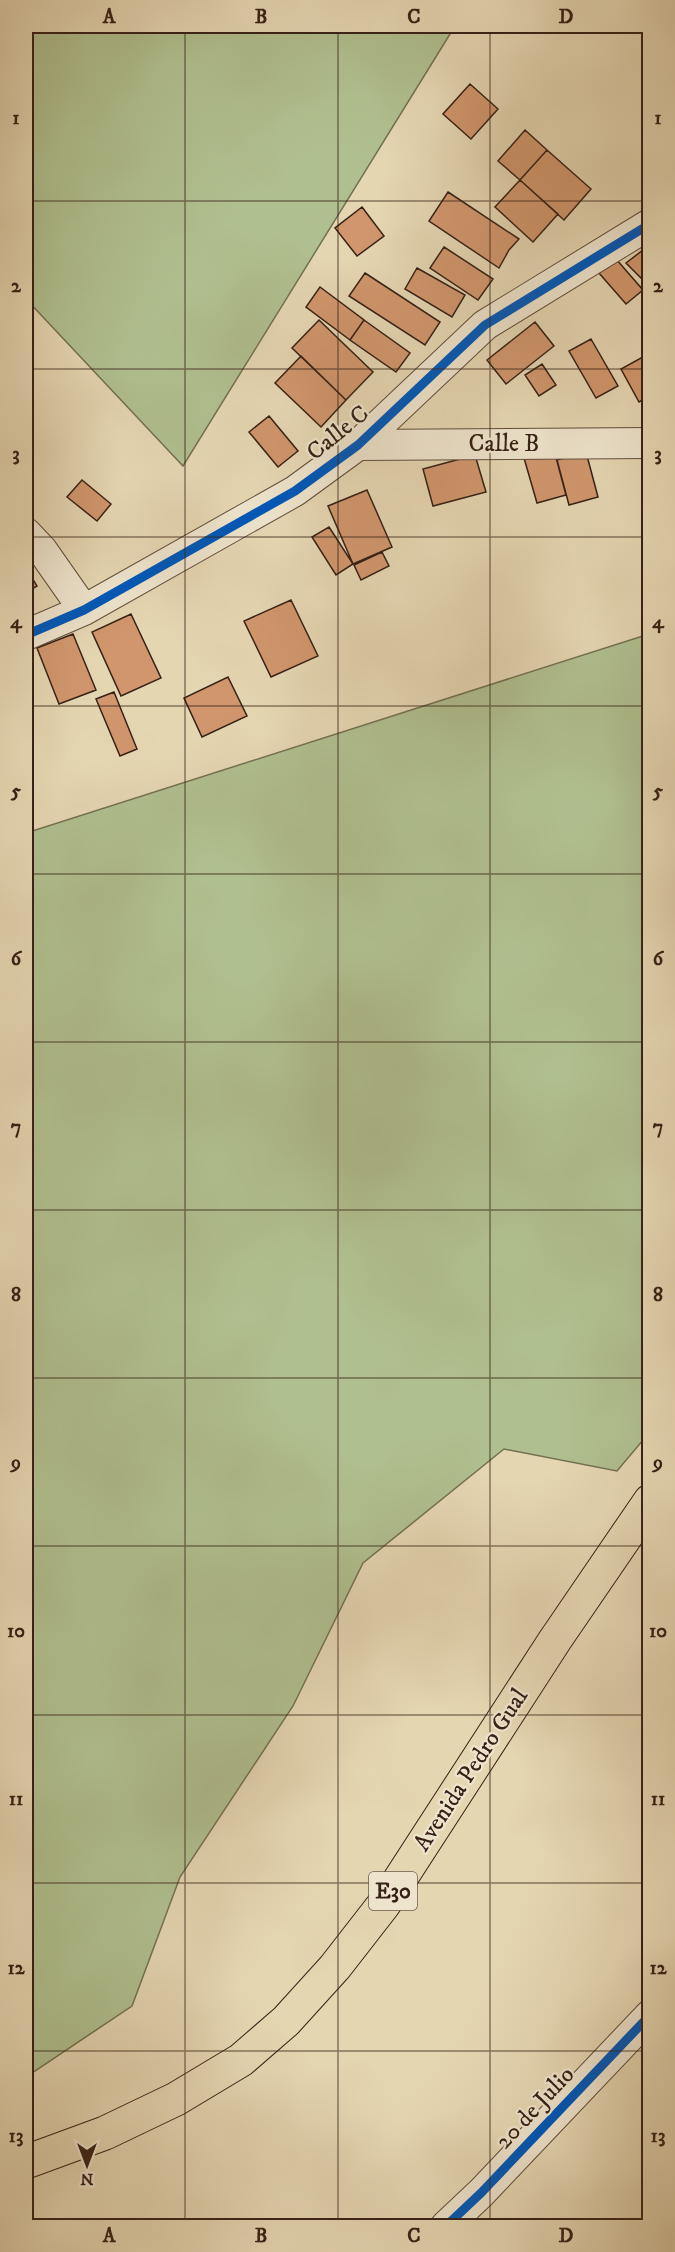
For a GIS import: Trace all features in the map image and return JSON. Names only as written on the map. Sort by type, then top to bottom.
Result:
[{"type":"highway","name":"Avenida Pedro Gual","points":[[26,2162],[105,2133],[176,2099],[241,2060],[286,2021],[335,1967],[384,1904],[555,1640],[650,1501]]},
{"type":"street","name":"Calle C","points":[[26,635],[84,610],[295,491],[358,445],[485,325],[650,224]]},
{"type":"street","name":"Calle B","points":[[358,445],[650,443]]},
{"type":"street","points":[[26,534],[42,550],[84,610]]},
{"type":"street","name":"20 de Julio","points":[[446,2226],[489,2185],[650,2015]]},
{"type":"green space","points":[[26,26],[455,26],[183,466],[26,299]]},
{"type":"green space","points":[[649,634],[649,1433],[617,1471],[504,1449],[363,1563],[293,1706],[180,1877],[132,2006],[26,2077],[26,833]]},
{"type":"building","points":[[470,84],[498,109],[471,139],[443,114]]},
{"type":"building","points":[[525,130],[547,150],[520,180],[498,161]]},
{"type":"building","points":[[547,150],[591,189],[564,220],[520,180]]},
{"type":"building","points":[[520,180],[558,214],[533,242],[495,207]]},
{"type":"building","points":[[448,192],[519,239],[509,250],[499,268],[429,221]]},
{"type":"building","points":[[362,207],[384,236],[357,256],[335,228]]},
{"type":"building","points":[[444,247],[493,279],[478,300],[430,268]]},
{"type":"building","points":[[643,250],[650,257],[650,287],[626,263]]},
{"type":"building","points":[[616,259],[643,290],[626,304],[599,273]]},
{"type":"building","points":[[417,268],[465,295],[452,317],[405,289]]},
{"type":"building","points":[[365,273],[440,322],[425,345],[349,296]]},
{"type":"building","points":[[320,287],[364,320],[350,340],[306,307]]},
{"type":"building","points":[[319,320],[373,372],[346,400],[292,348]]},
{"type":"building","points":[[364,320],[410,353],[396,372],[350,340]]},
{"type":"building","points":[[535,322],[554,346],[506,384],[487,360]]},
{"type":"building","points":[[591,339],[618,386],[596,398],[569,351]]},
{"type":"building","points":[[650,353],[650,396],[639,402],[621,369]]},
{"type":"building","points":[[301,356],[346,400],[321,427],[275,383]]},
{"type":"building","points":[[542,364],[556,385],[539,396],[525,375]]},
{"type":"building","points":[[269,416],[298,451],[278,467],[249,432]]},
{"type":"building","points":[[554,450],[566,495],[537,503],[524,458]]},
{"type":"building","points":[[586,452],[598,497],[569,505],[557,460]]},
{"type":"building","points":[[475,455],[486,492],[433,506],[423,469]]},
{"type":"building","points":[[82,480],[111,504],[97,521],[67,497]]},
{"type":"building","points":[[367,490],[392,547],[353,564],[328,506]]},
{"type":"building","points":[[329,527],[353,564],[336,575],[312,537]]},
{"type":"building","points":[[382,552],[389,566],[361,580],[354,565]]},
{"type":"building","points":[[26,568],[37,586],[26,593]]},
{"type":"building","points":[[291,600],[318,656],[271,677],[244,621]]},
{"type":"building","points":[[131,614],[161,678],[121,696],[92,632]]},
{"type":"building","points":[[73,634],[96,690],[59,704],[37,648]]},
{"type":"building","points":[[228,677],[247,716],[202,737],[184,698]]},
{"type":"building","points":[[114,692],[137,749],[120,756],[96,699]]},
{"type":"cycle path","points":[[26,635],[84,610],[295,491],[358,445],[485,325],[650,224]]},
{"type":"cycle path","points":[[446,2226],[481,2193],[650,2015]]}]
